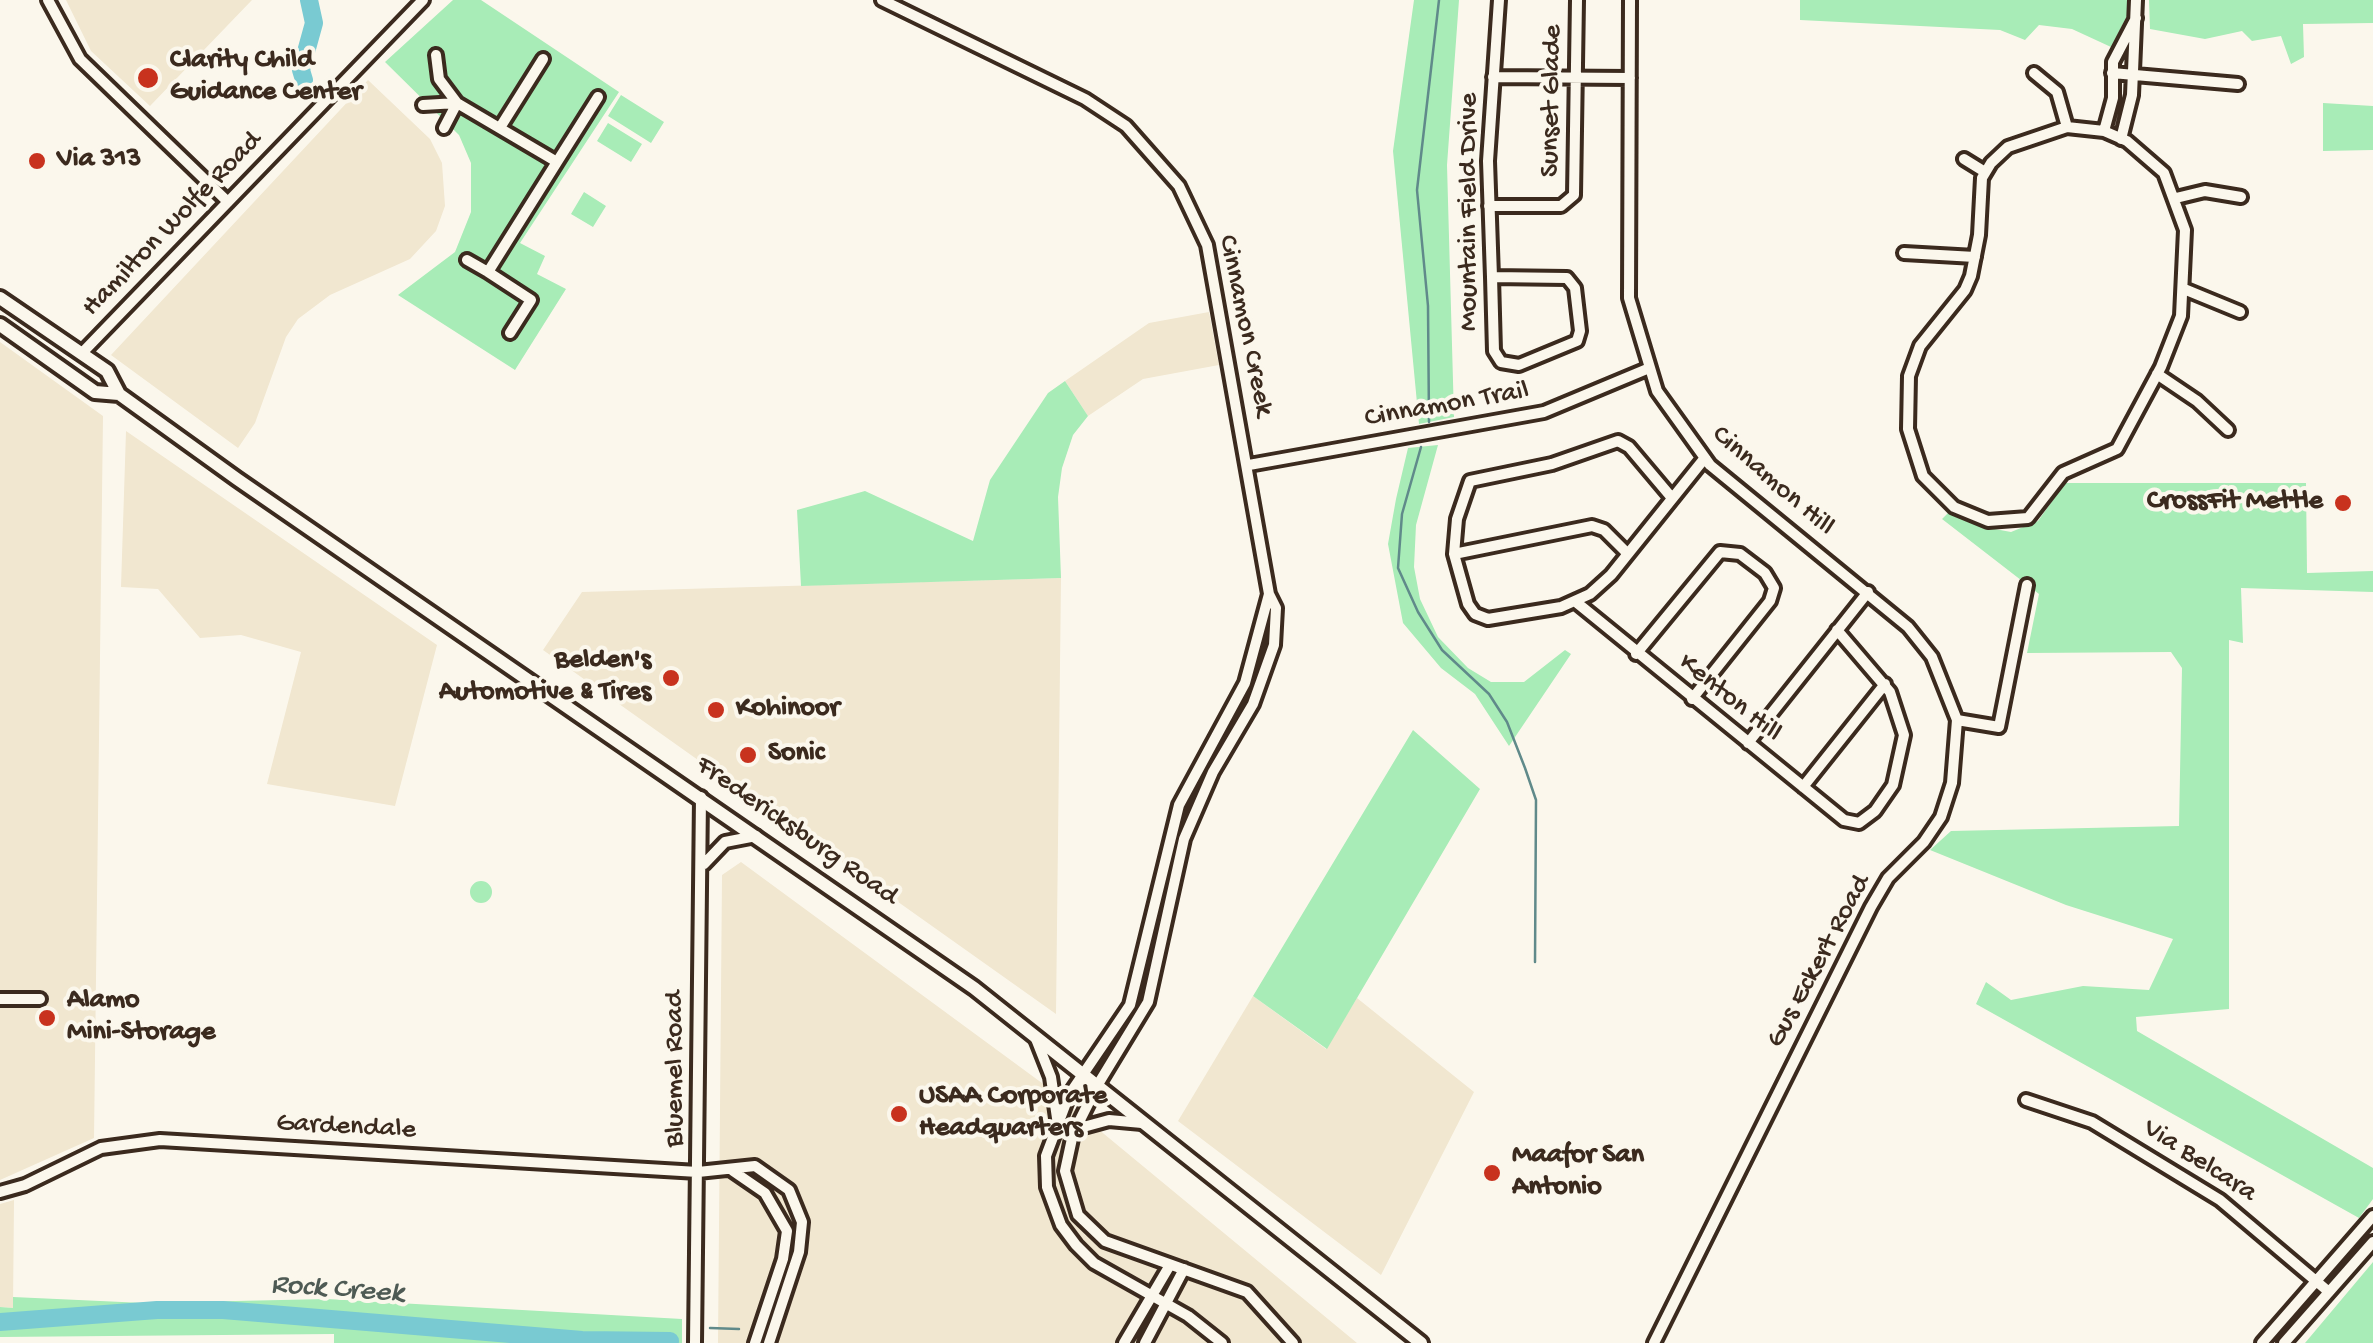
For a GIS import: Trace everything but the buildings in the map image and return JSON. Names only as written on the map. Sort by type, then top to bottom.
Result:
[{"type":"main road","name":"Fredericksburg Road","points":[[0,298],[108,371],[119,394]]},
{"type":"main road","name":"Fredericksburg Road","points":[[0,325],[96,392],[119,394],[974,988],[1421,1343]]},
{"type":"main road","points":[[50,360],[82,353]]},
{"type":"street","points":[[48,0],[69,43],[93,73],[228,202]]},
{"type":"street","name":"Hamilton Wolfe Road","points":[[82,353],[423,0]]},
{"type":"street","name":"Cinnamon Creek","points":[[882,0],[1085,99],[1126,126],[1168,170],[1207,245],[1269,594],[1276,608],[1274,645],[1258,692],[1213,772],[1184,839],[1158,963],[1134,1031],[1097,1086],[1075,1130],[1065,1171],[1078,1215],[1105,1242],[1247,1292],[1293,1343]]},
{"type":"street","name":"Mountain Field Drive","points":[[1492,277],[1566,278],[1575,288],[1578,311],[1580,335],[1573,345],[1519,365],[1501,362],[1494,350],[1489,206],[1499,0]]},
{"type":"street","name":"Sunset Glade","points":[[1489,206],[1561,206],[1570,201],[1576,187],[1577,0]]},
{"type":"street","name":"Cinnamon Hill","points":[[1630,0],[1630,298],[1647,368],[1669,414],[1704,459],[1868,592],[1923,644],[1941,675],[1957,720]]},
{"type":"street","points":[[2121,139],[2130,116],[2136,0]]},
{"type":"street","points":[[2104,131],[2113,98],[2116,55],[2136,17]]},
{"type":"street","points":[[436,56],[439,79],[457,103],[557,162]]},
{"type":"street","points":[[501,126],[543,59]]},
{"type":"street","points":[[2034,73],[2058,92],[2067,128]]},
{"type":"street","points":[[2112,73],[2238,84]]},
{"type":"street","points":[[1493,77],[1630,78]]},
{"type":"street","points":[[488,272],[598,97]]},
{"type":"street","points":[[423,105],[457,103]]},
{"type":"street","points":[[444,128],[457,103]]},
{"type":"street","points":[[2067,128],[2104,131],[2155,162],[2176,198],[2185,230],[2184,289],[2176,331],[2123,444],[2103,459],[2063,472],[2028,518],[1996,522],[1954,507],[1928,482],[1914,456],[1907,395],[1920,346],[1965,290],[1975,257],[1985,172],[2008,147],[2067,128]]},
{"type":"street","points":[[1964,159],[1985,172]]},
{"type":"street","points":[[2176,198],[2205,191],[2241,198]]},
{"type":"street","points":[[1904,253],[1975,257]]},
{"type":"street","points":[[467,260],[531,300],[510,332]]},
{"type":"street","points":[[2184,289],[2240,312]]},
{"type":"street","name":"Cinnamon Trail","points":[[1248,465],[1544,412],[1647,368]]},
{"type":"street","points":[[2157,374],[2198,401],[2228,430]]},
{"type":"street","points":[[1672,498],[1625,444],[1610,442],[1552,464],[1470,481],[1456,518],[1454,554],[1462,590],[1482,618],[1576,602],[1602,584],[1704,459]]},
{"type":"street","points":[[1454,554],[1592,526],[1604,530],[1628,554]]},
{"type":"street","points":[[1636,654],[1720,552],[1732,551],[1754,564],[1771,581],[1774,594],[1692,699]]},
{"type":"street","points":[[1957,720],[2000,727],[2028,585]]},
{"type":"street","points":[[1748,743],[1868,592]]},
{"type":"street","name":"Cinnamon Creek","points":[[1058,1122],[1130,1005],[1178,805],[1237,700],[1258,641],[1261,612],[1269,594]]},
{"type":"street","name":"Kenton Hill","points":[[1576,602],[1844,820],[1859,824],[1888,794],[1903,751],[1902,720],[1884,684]]},
{"type":"street","points":[[1803,787],[1884,684],[1838,630]]},
{"type":"street","points":[[1258,641],[1274,645]]},
{"type":"street","name":"Gus Eckert Road","points":[[1654,1343],[1871,907],[1888,878],[1924,842],[1941,816],[1952,782],[1957,720]]},
{"type":"street","name":"Bluemel Road","points":[[695,1343],[701,796]]},
{"type":"street","points":[[701,869],[708,855],[725,842],[759,836]]},
{"type":"street","points":[[1142,960],[1158,963]]},
{"type":"street","points":[[0,999],[40,999]]},
{"type":"street","points":[[1036,1038],[1051,1077],[1058,1122],[1045,1177],[1061,1225],[1094,1263],[1168,1304],[1222,1343]]},
{"type":"street","name":"Via Belcara","points":[[2026,1100],[2092,1122],[2220,1200],[2329,1292]]},
{"type":"street","points":[[1075,1130],[1109,1120],[1144,1124]]},
{"type":"street","name":"Gardendale","points":[[0,1192],[25,1186],[101,1148],[160,1140],[698,1172],[754,1166],[789,1190],[802,1222],[799,1252],[769,1343]]},
{"type":"street","points":[[734,1170],[765,1192],[787,1231],[783,1260],[755,1343]]},
{"type":"street","points":[[2262,1343],[2373,1216]]},
{"type":"street","points":[[2284,1343],[2373,1242]]},
{"type":"street","points":[[1124,1343],[1155,1297],[1170,1265]]},
{"type":"street","points":[[1144,1343],[1184,1269]]},
{"type":"shaded area","name":"Clarity Child Guidance Center","points":[[66,0],[252,0],[150,106],[91,51]]},
{"type":"shaded area","points":[[368,80],[430,139],[442,163],[445,206],[436,231],[410,259],[330,295],[298,319],[286,337],[255,423],[238,448],[111,355]]},
{"type":"shaded area","points":[[1209,312],[1219,365],[1143,379],[1088,416],[1065,381],[1149,323]]},
{"type":"shaded area","points":[[0,342],[103,416],[94,1138],[0,1180]]},
{"type":"shaded area","points":[[126,431],[437,645],[395,806],[267,784],[301,652],[241,635],[200,638],[158,589],[121,587]]},
{"type":"shaded area","points":[[1061,578],[1056,1014],[543,650],[582,592]]},
{"type":"shaded area","name":"USAA Corporate Headquarters","points":[[741,862],[1046,1086],[1357,1343],[718,1343],[722,875]]},
{"type":"shaded area","points":[[1253,996],[1326,1049],[1357,998],[1474,1092],[1381,1275],[1178,1121]]},
{"type":"shaded area","points":[[14,1200],[13,1308],[0,1307],[0,1204]]},
{"type":"green space","points":[[453,0],[481,0],[619,92],[520,243],[545,256],[537,274],[566,289],[515,370],[398,295],[455,252],[471,212],[471,163],[459,135],[385,62]]},
{"type":"green space","points":[[1414,0],[1459,0],[1447,165],[1454,417],[1419,424],[1393,151]]},
{"type":"green space","points":[[1800,0],[2127,0],[2128,14],[2111,47],[2072,29],[2039,25],[2025,40],[2000,30],[1800,20]]},
{"type":"green space","points":[[2149,0],[2373,0],[2373,23],[2303,24],[2304,57],[2291,64],[2281,36],[2252,41],[2242,31],[2205,39],[2150,29]]},
{"type":"green space","points":[[621,95],[664,122],[651,143],[608,116]]},
{"type":"green space","points":[[2323,103],[2373,106],[2373,150],[2323,151]]},
{"type":"green space","points":[[608,123],[642,144],[631,162],[597,141]]},
{"type":"green space","points":[[584,192],[606,206],[593,227],[571,214]]},
{"type":"green space","points":[[1065,381],[1088,416],[1073,435],[1062,468],[1058,497],[1061,578],[801,586],[797,510],[865,491],[973,541],[990,480],[1048,393]]},
{"type":"green space","points":[[1438,445],[1416,525],[1414,567],[1420,599],[1438,637],[1468,668],[1491,682],[1524,682],[1565,650],[1571,654],[1509,746],[1475,694],[1441,668],[1403,623],[1388,544],[1396,499],[1408,448]]},
{"type":"green space","points":[[2065,483],[2306,483],[2307,573],[2373,571],[2373,592],[2241,588],[2243,643],[2229,640],[2229,1009],[2136,1017],[2137,1031],[2373,1168],[2373,1199],[2359,1218],[1976,1004],[1986,982],[2011,1000],[2083,986],[2149,990],[2173,939],[2066,905],[1930,850],[1951,831],[2179,826],[2182,668],[2171,652],[2027,653],[2039,594],[1942,519],[1951,510],[1984,527],[2011,532],[2038,521]]},
{"type":"green space","points":[[1413,730],[1480,789],[1327,1049],[1253,996]]},
{"type":"green space","points":[[481,881],[489,884],[489,900],[481,903],[473,900],[470,892],[473,884]]},
{"type":"green space","points":[[2373,1262],[2373,1343],[2305,1343]]},
{"type":"green space","points":[[13,1297],[144,1303],[327,1299],[682,1319],[682,1343],[334,1343],[334,1334],[0,1337],[0,1307],[13,1308]]},
{"type":"waterway","points":[[304,80],[301,70],[314,23],[309,0]]},
{"type":"waterway","points":[[1429,422],[1428,306],[1417,190],[1439,0]]},
{"type":"waterway","points":[[1421,447],[1402,514],[1398,568],[1418,612],[1442,650],[1489,694],[1507,722],[1525,768],[1536,800],[1535,962]]},
{"type":"waterway","name":"Rock Creek","points":[[0,1322],[157,1310],[223,1310],[582,1340],[670,1341]]},
{"type":"waterway","name":"Rock Creek","points":[[710,1328],[739,1329]]},
{"type":"place","name":"Clarity Child Guidance Center","points":[[148,78]]},
{"type":"place","name":"Via 313","points":[[37,161]]},
{"type":"place","name":"CrossFit Mettle","points":[[2343,503]]},
{"type":"place","name":"Belden's Automotive & Tires","points":[[671,678]]},
{"type":"place","name":"Kohinoor","points":[[716,710]]},
{"type":"place","name":"Sonic","points":[[748,755]]},
{"type":"place","name":"Alamo Mini-Storage","points":[[47,1018]]},
{"type":"place","name":"USAA Corporate Headquarters","points":[[899,1114]]},
{"type":"place","name":"Maafor San Antonio","points":[[1492,1173]]}]
